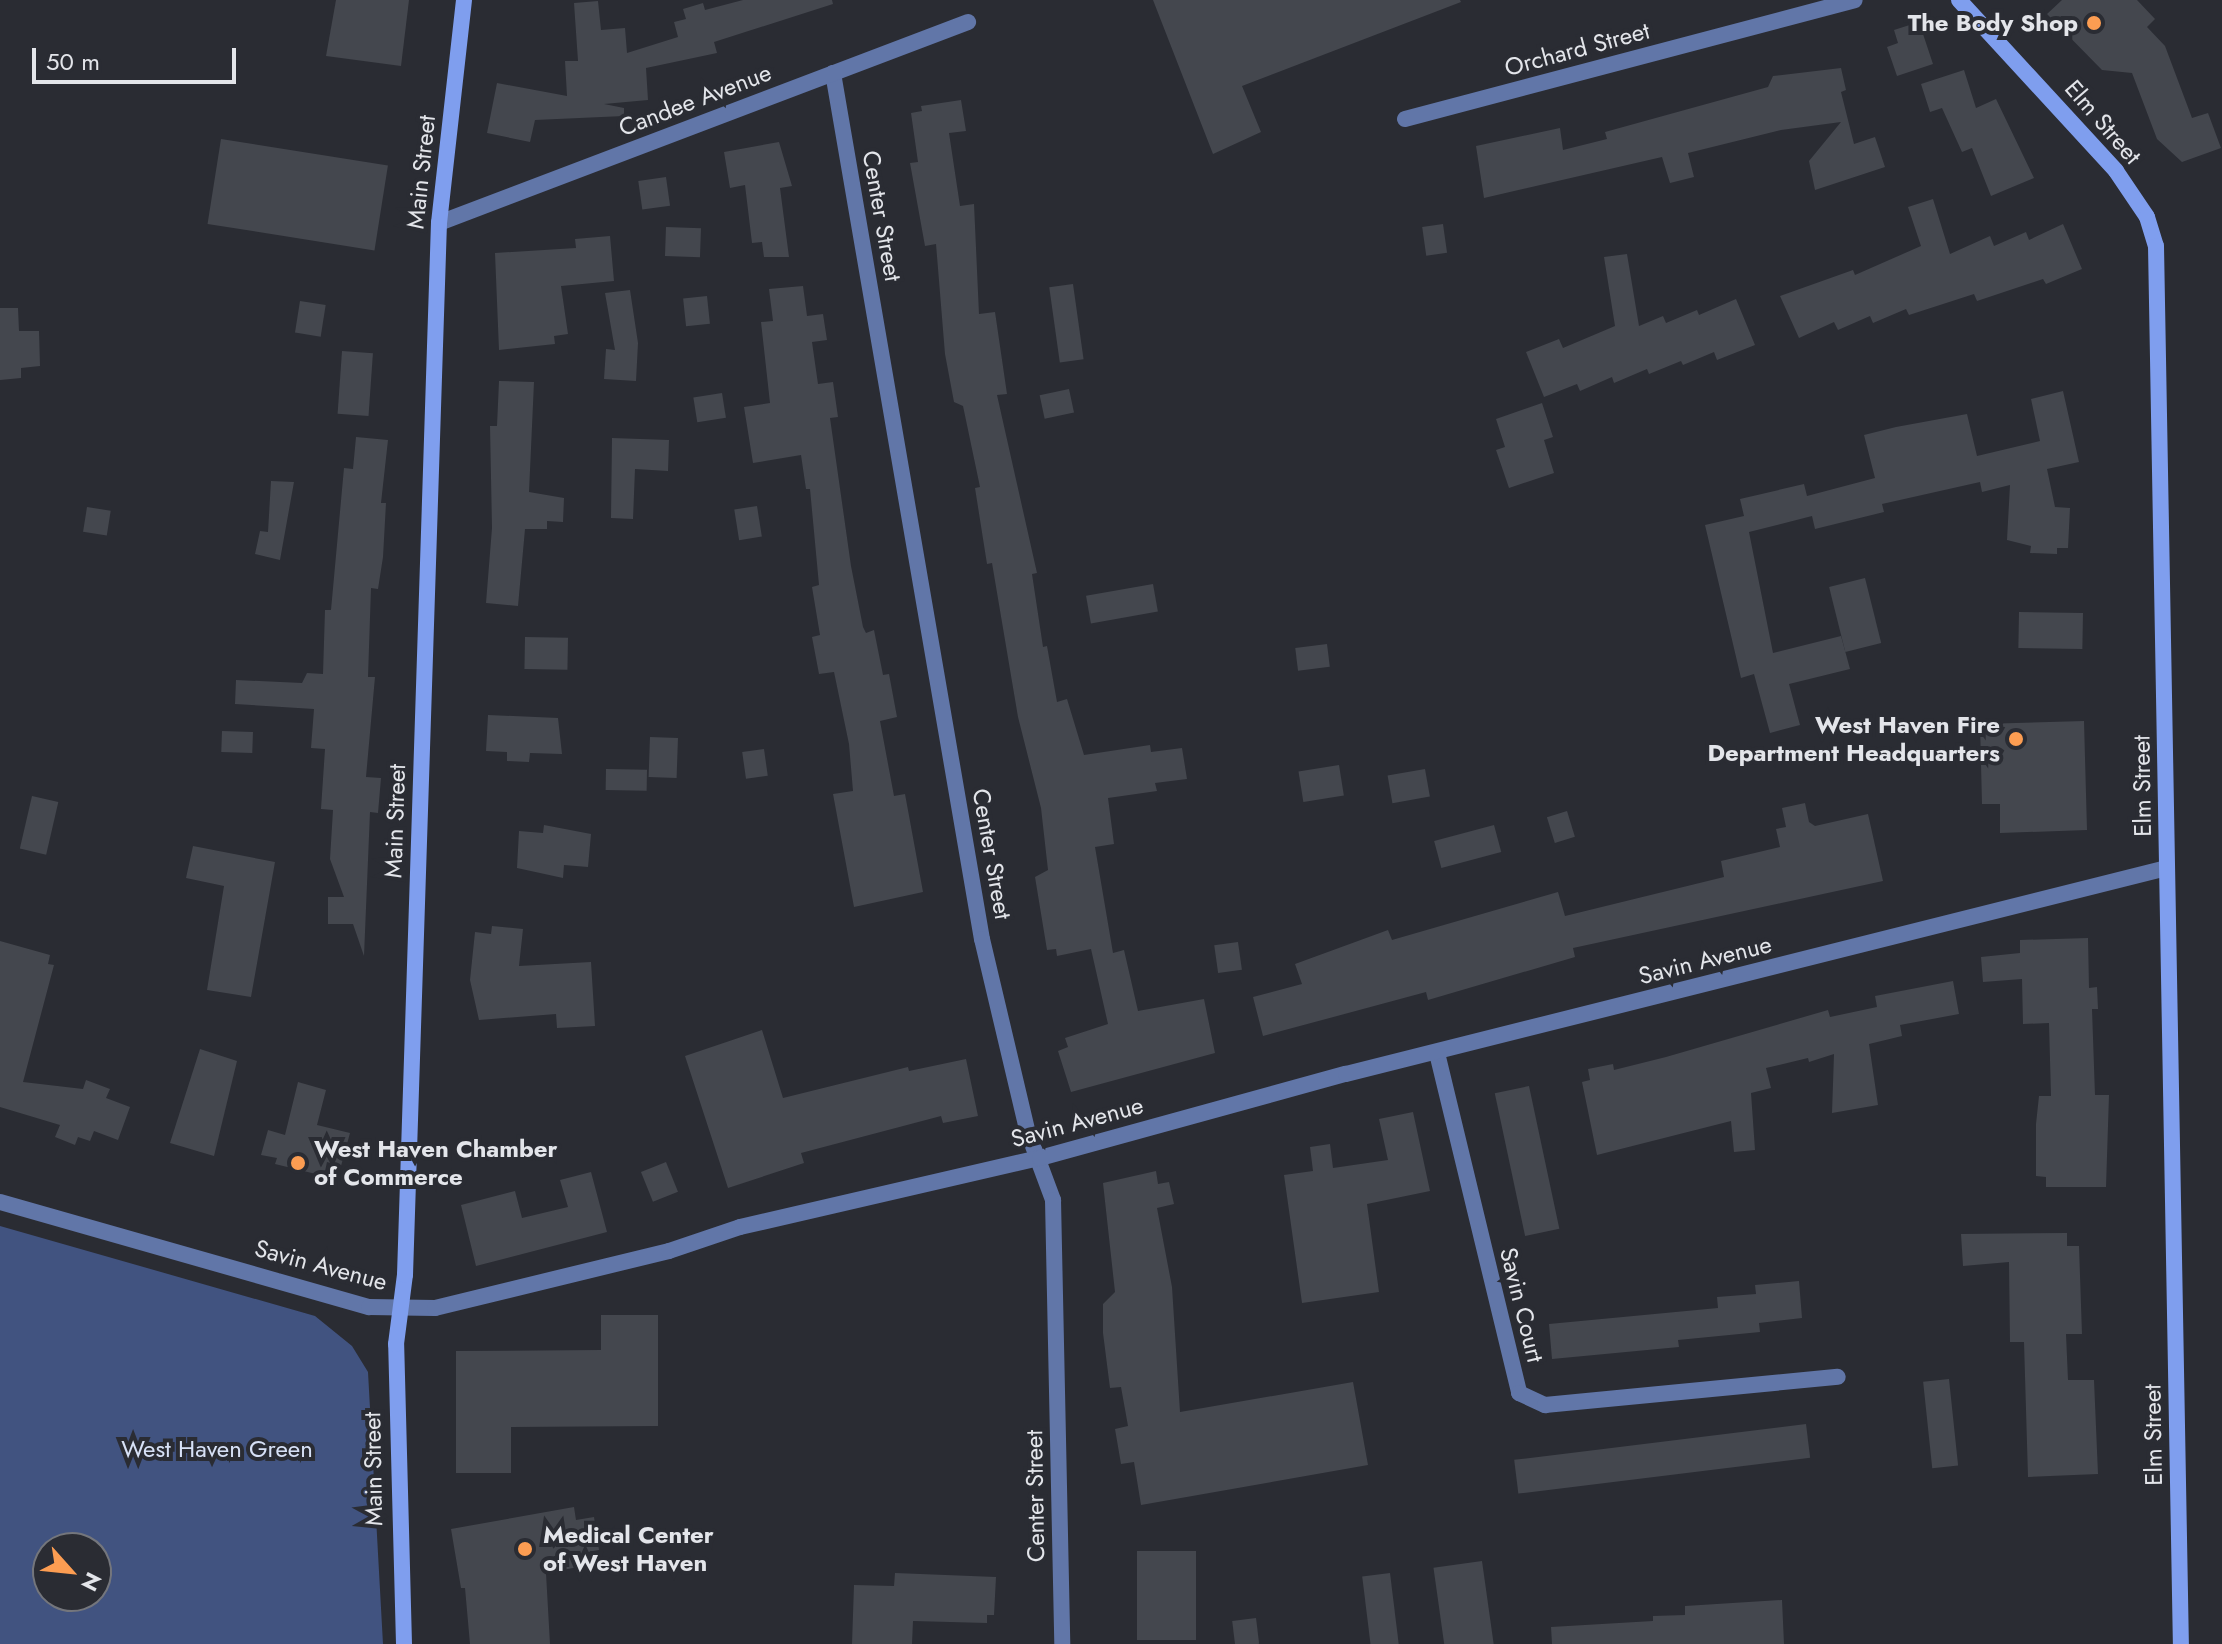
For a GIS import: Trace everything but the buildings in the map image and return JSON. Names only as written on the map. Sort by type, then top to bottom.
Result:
[{"type":"main road","name":"Main Street","points":[[404,1644],[396,1344],[400,1310],[439,223],[464,0]]},
{"type":"main road","name":"Elm Street","points":[[1959,0],[2116,171],[2147,217],[2156,246],[2181,1644]]},
{"type":"street","name":"Orchard Street","points":[[1405,119],[1855,0]]},
{"type":"street","name":"Candee Avenue","points":[[439,223],[968,22]]},
{"type":"street","name":"Center Street","points":[[833,73],[982,939],[1027,1130],[1040,1158],[1053,1200],[1062,1644]]},
{"type":"street","name":"Savin Avenue","points":[[0,1202],[369,1307],[400,1310],[435,1308],[669,1251],[740,1227],[1040,1158],[1437,1053],[2167,868]]},
{"type":"street","name":"Savin Court","points":[[1437,1053],[1519,1393],[1545,1405],[1838,1377]]},
{"type":"green space","name":"West Haven Green","points":[[0,1226],[315,1316],[352,1346],[368,1372],[383,1644],[0,1644]]},
{"type":"place","name":"The Body Shop","points":[[2094,23]]},
{"type":"place","name":"West Haven Fire Department Headquarters","points":[[2016,739]]},
{"type":"place","name":"West Haven Chamber of Commerce","points":[[298,1163]]},
{"type":"place","name":"Medical Center of West Haven","points":[[525,1549]]}]
